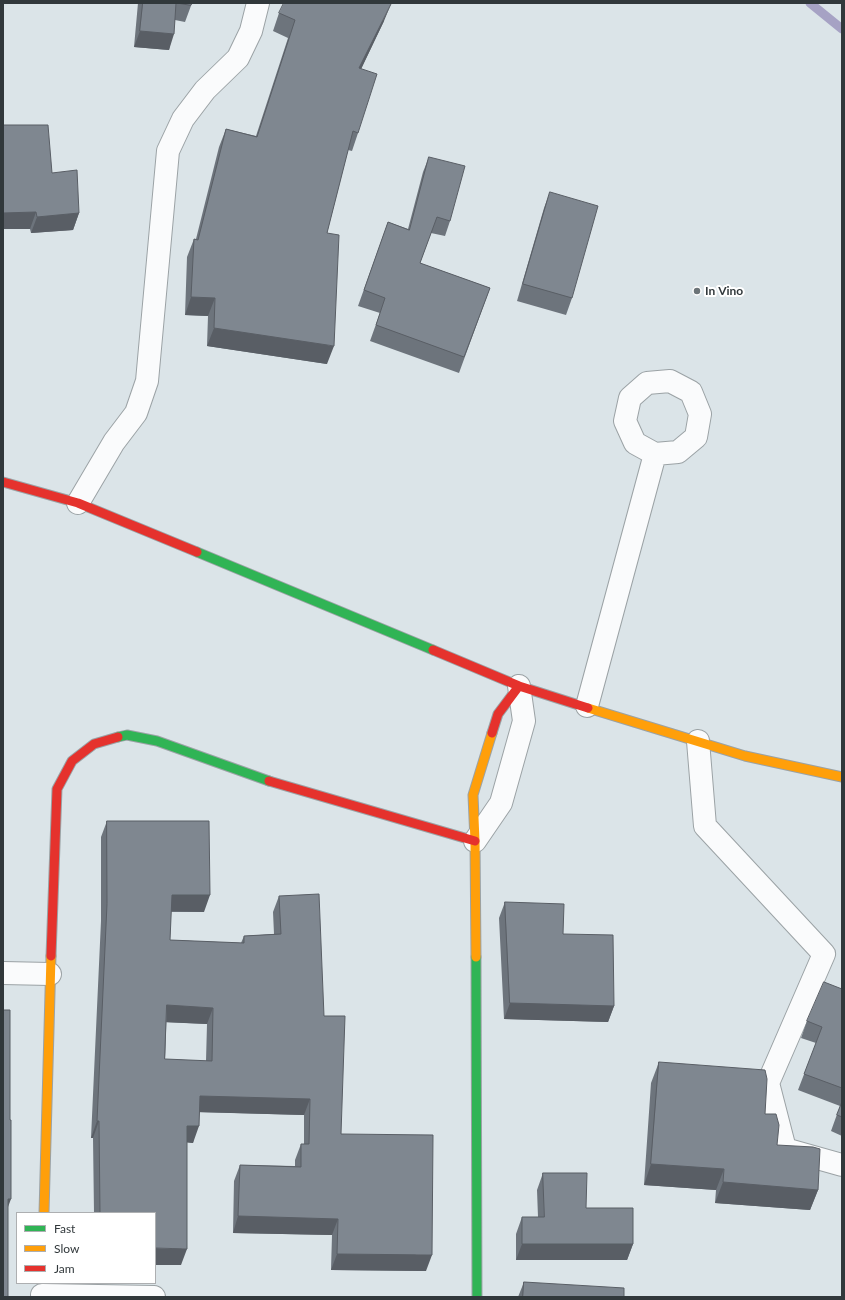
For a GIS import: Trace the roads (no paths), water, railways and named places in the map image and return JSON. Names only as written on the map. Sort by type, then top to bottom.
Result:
[{"type":"street","points":[[78,502],[114,442],[136,413],[147,381],[168,151],[183,119],[205,90],[238,58],[252,31],[258,3]]},
{"type":"street","points":[[587,706],[655,454]]},
{"type":"street","points":[[3,482],[78,502],[520,686],[745,756],[842,777]]},
{"type":"street","points":[[477,1297],[475,841],[500,803],[524,721],[520,686]]},
{"type":"street","points":[[44,1212],[50,974],[58,789],[72,760],[94,744],[127,735],[157,741],[264,780],[475,841]]},
{"type":"street","points":[[698,741],[705,826],[824,954],[768,1083],[785,1149],[842,1164]]},
{"type":"street","points":[[3,973],[50,974]]},
{"type":"street","points":[[42,1292],[154,1297]]},
{"type":"waterway","points":[[810,3],[842,29]]},
{"type":"place","name":"In Vino","points":[[697,291]]}]
